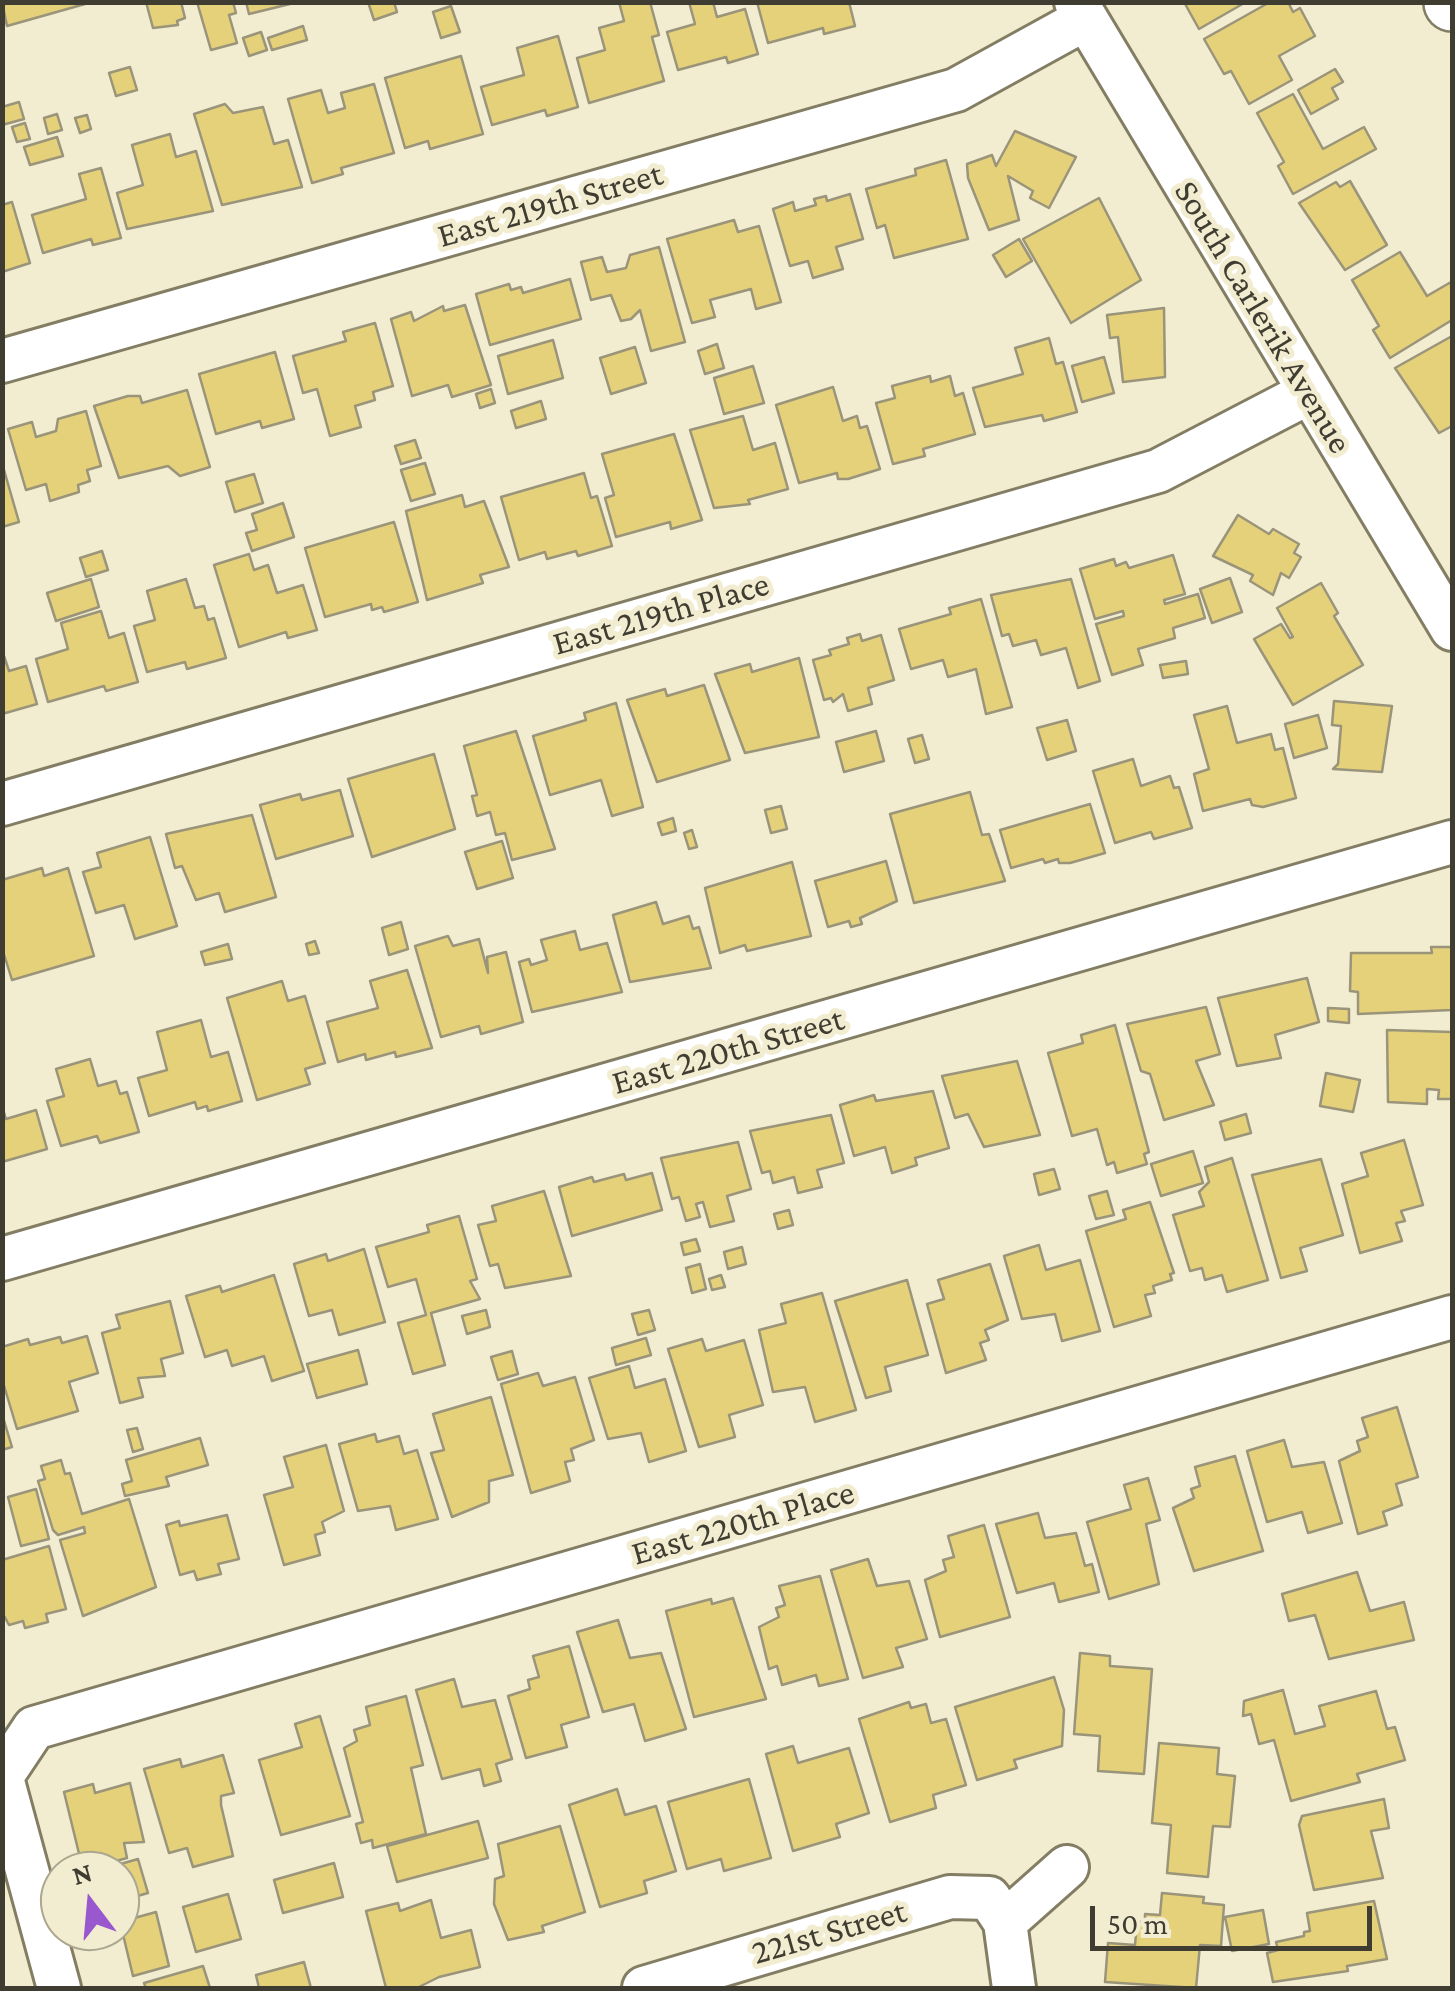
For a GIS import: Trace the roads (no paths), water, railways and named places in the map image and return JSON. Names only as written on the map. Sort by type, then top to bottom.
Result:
[{"type":"street","name":"East 219th Street","points":[[2,360],[956,90],[1080,10]]},
{"type":"street","name":"South Carlerik Avenue","points":[[1080,10],[1452,629]]},
{"type":"street","name":"East 219th Place","points":[[2,804],[1158,471],[1308,393]]},
{"type":"street","name":"East 220th Street","points":[[2,1259],[1452,842]]},
{"type":"street","name":"East 220th Place","points":[[2,1777],[34,1728],[1452,1318]]},
{"type":"street","points":[[2,1777],[59,1988]]},
{"type":"street","points":[[1014,1988],[1004,1922],[1067,1867]]},
{"type":"street","name":"221st Street","points":[[644,1988],[950,1898],[990,1898],[1004,1922]]}]
